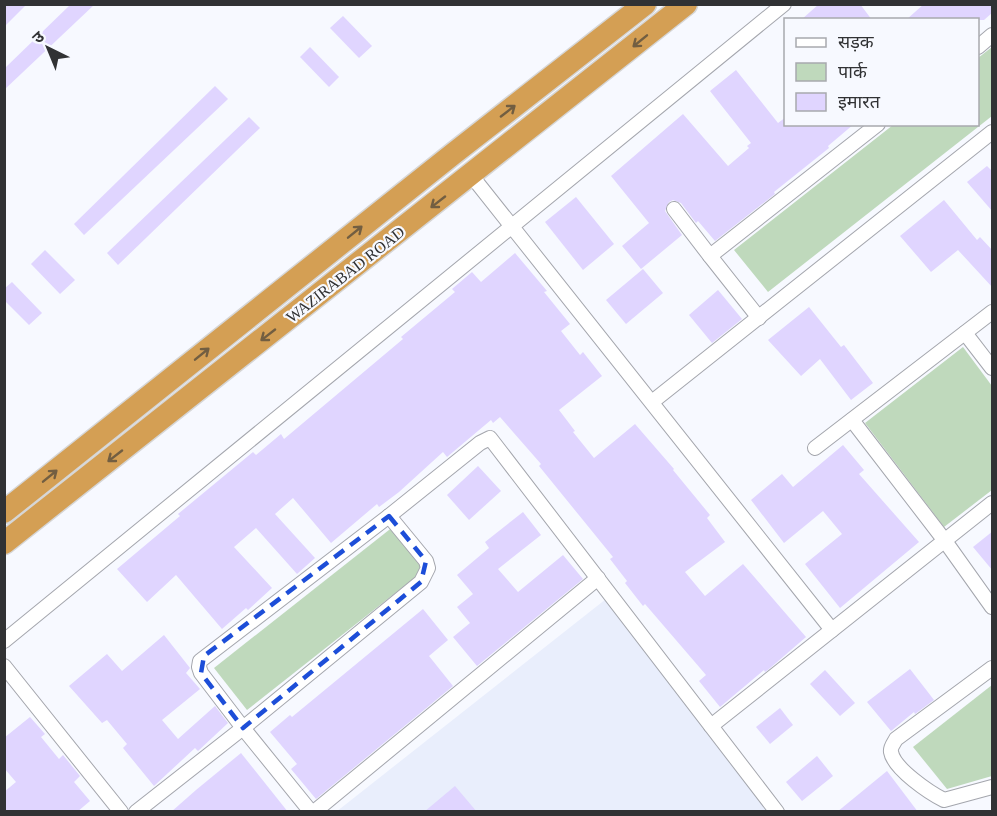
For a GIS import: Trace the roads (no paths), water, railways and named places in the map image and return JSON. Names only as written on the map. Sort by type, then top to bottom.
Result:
[{"type":"highway","name":"WAZIRABAD ROAD","points":[[4,512],[645,4]]},
{"type":"highway","name":"WAZIRABAD ROAD","points":[[4,543],[686,4]]},
{"type":"street","points":[[4,641],[784,4]]},
{"type":"street","points":[[979,46],[993,35]]},
{"type":"street","points":[[710,256],[875,126]]},
{"type":"street","points":[[652,402],[993,132]]},
{"type":"street","points":[[471,175],[832,630]]},
{"type":"street","points":[[674,209],[759,318]]},
{"type":"street","points":[[815,448],[993,312]]},
{"type":"street","points":[[965,333],[993,368]]},
{"type":"street","points":[[852,420],[993,607]]},
{"type":"street","points":[[598,578],[313,812],[243,728],[201,673],[199,667],[200,661],[480,443],[490,438],[598,578],[777,812]]},
{"type":"street","points":[[711,726],[993,503]]},
{"type":"street","points":[[136,812],[243,728],[421,582],[428,568],[426,561],[389,516]]},
{"type":"street","points":[[4,666],[121,812]]},
{"type":"street","points":[[993,668],[897,739],[892,745],[891,753],[895,762],[905,772],[928,792],[944,800],[993,788]]}]
